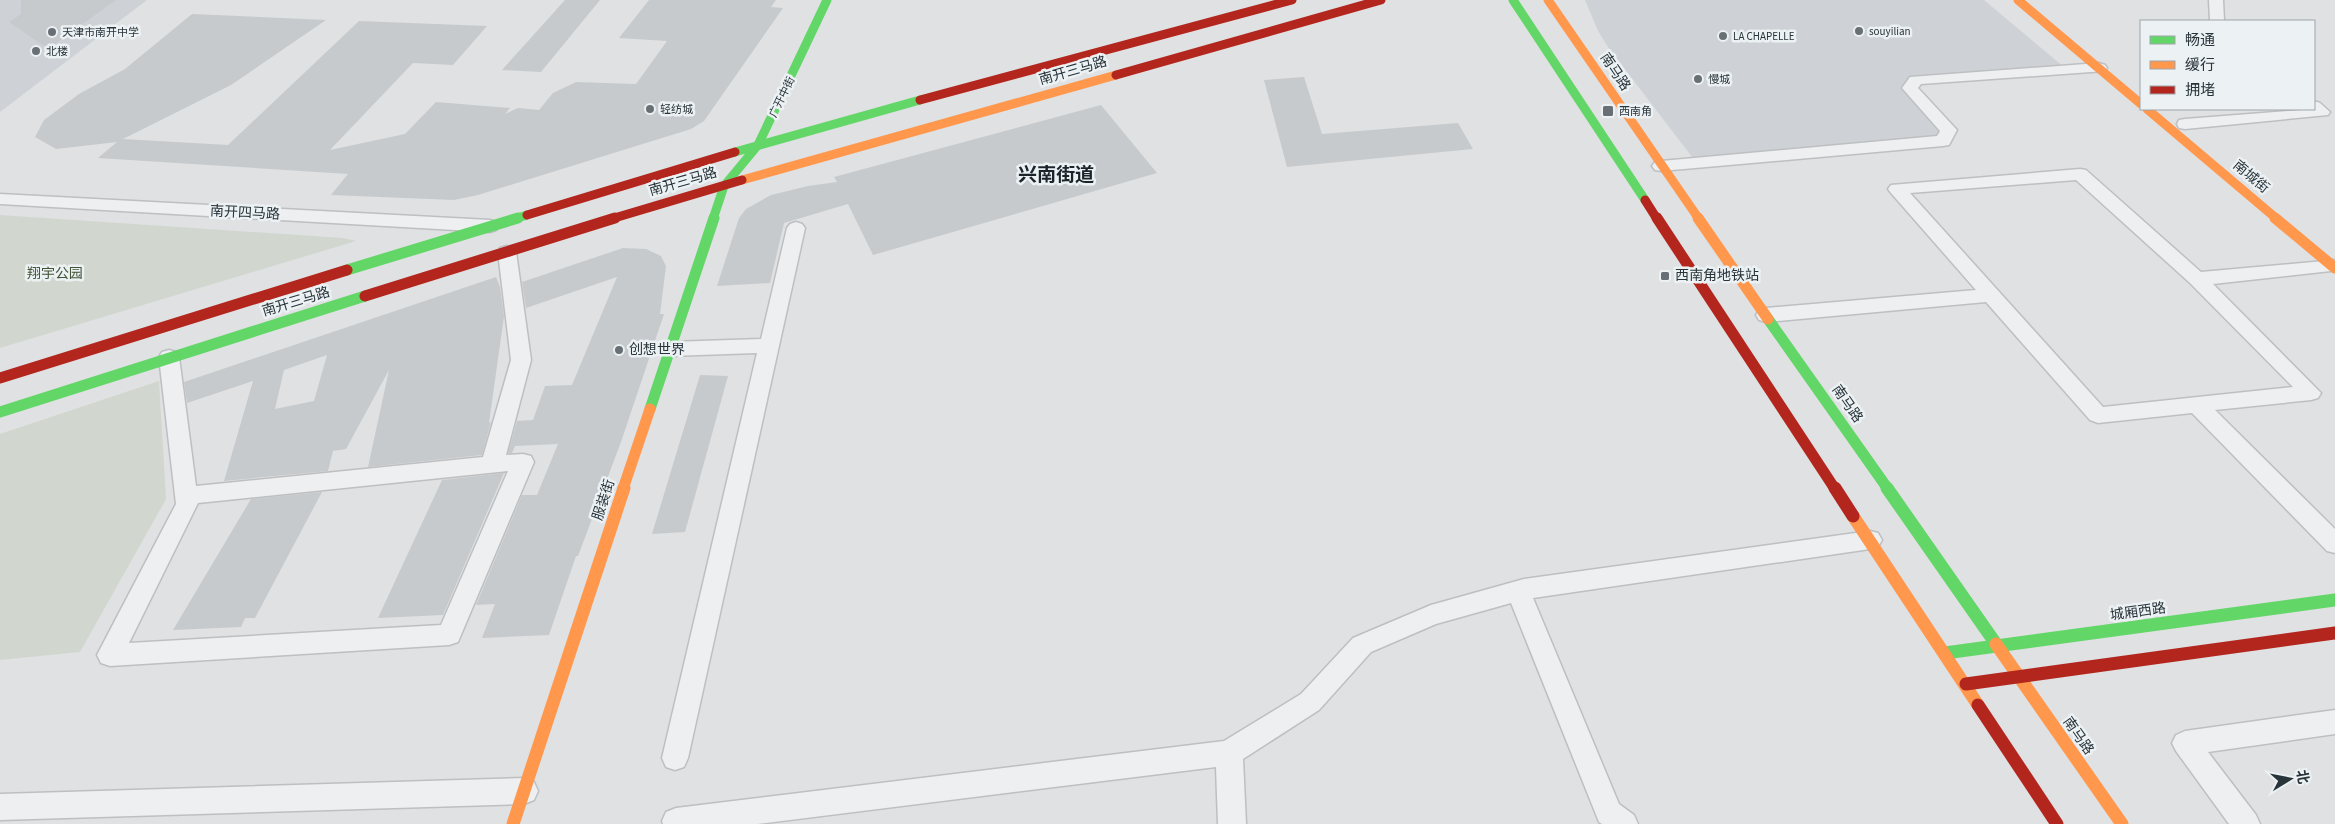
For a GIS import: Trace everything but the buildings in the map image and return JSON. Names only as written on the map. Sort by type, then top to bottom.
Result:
[{"type":"main road","name":"广开中街","points":[[724,186],[758,145],[828,0]]},
{"type":"main road","name":"南开三马路","points":[[0,378],[758,145],[1292,0]]},
{"type":"main road","name":"南开三马路","points":[[0,412],[169,357],[724,186],[1381,0]]},
{"type":"main road","points":[[1513,0],[2057,824]]},
{"type":"main road","name":"南马路","points":[[1548,0],[1661,166],[2122,824]]},
{"type":"main road","points":[[2018,0],[2140,103]]},
{"type":"main road","name":"南城街","points":[[2148,110],[2333,267]]},
{"type":"main road","points":[[2179,119],[2200,137]]},
{"type":"main road","name":"服装街","points":[[513,824],[724,186]]},
{"type":"main road","name":"城厢西路","points":[[1945,653],[2335,600]]},
{"type":"main road","points":[[1966,684],[2335,633]]},
{"type":"street","points":[[2216,0],[2217,20]]},
{"type":"street","points":[[1661,166],[1943,141],[1949,130],[1910,88],[1916,80],[2099,68]]},
{"type":"street","points":[[2179,119],[2323,113]]},
{"type":"street","points":[[2080,174],[2197,279],[2311,393],[2098,415],[1897,188],[2080,174]]},
{"type":"street","name":"南开四马路","points":[[0,199],[490,226]]},
{"type":"street","points":[[675,758],[796,228]]},
{"type":"street","points":[[492,464],[521,360],[507,252]]},
{"type":"street","points":[[2197,279],[2333,267]]},
{"type":"street","points":[[1766,315],[1992,295]]},
{"type":"street","points":[[670,349],[769,346]]},
{"type":"street","points":[[169,357],[188,504],[110,655],[449,636],[523,462],[187,496]]},
{"type":"street","points":[[2197,405],[2335,544]]},
{"type":"street","points":[[676,820],[1229,753],[1310,702],[1362,646],[1430,615],[1518,591],[1870,540]]},
{"type":"street","points":[[1518,591],[1610,820]]},
{"type":"street","points":[[2246,824],[2186,743],[2335,722]]},
{"type":"street","points":[[1229,753],[1232,824]]},
{"type":"street","points":[[0,807],[524,791]]},
{"type":"shaded area","name":"天津市南开中学","points":[[0,0],[147,0],[0,112]]},
{"type":"shaded area","points":[[1585,0],[1984,0],[2065,68],[1970,80],[1904,85],[1949,137],[1692,157],[1608,47],[1598,31]]},
{"type":"green space","name":"翔宇公园","points":[[0,215],[343,238],[356,241],[0,348]]},
{"type":"green space","points":[[159,381],[166,499],[80,652],[0,660],[0,434]]},
{"type":"traffic: fast","points":[[650,409],[724,186],[758,145],[827,0]]},
{"type":"traffic: fast","points":[[1513,0],[1645,200]]},
{"type":"traffic: fast","points":[[735,152],[920,100]]},
{"type":"traffic: fast","points":[[347,270],[527,215]]},
{"type":"traffic: fast","points":[[0,412],[365,296]]},
{"type":"traffic: fast","points":[[1768,319],[1996,644]]},
{"type":"traffic: fast","points":[[1945,653],[2335,600]]},
{"type":"traffic: slow","points":[[1548,0],[1768,319]]},
{"type":"traffic: slow","points":[[2018,0],[2140,103]]},
{"type":"traffic: slow","points":[[742,180],[1116,75]]},
{"type":"traffic: slow","points":[[2148,110],[2335,268]]},
{"type":"traffic: slow","points":[[513,824],[650,409]]},
{"type":"traffic: slow","points":[[1853,516],[1978,705]]},
{"type":"traffic: slow","points":[[1996,644],[2122,824]]},
{"type":"traffic: jam","points":[[920,100],[1292,0]]},
{"type":"traffic: jam","points":[[1116,75],[1381,0]]},
{"type":"traffic: jam","points":[[527,215],[735,152]]},
{"type":"traffic: jam","points":[[365,296],[658,204],[742,180]]},
{"type":"traffic: jam","points":[[1645,200],[1853,516]]},
{"type":"traffic: jam","points":[[0,378],[347,270]]},
{"type":"traffic: jam","points":[[1966,684],[2335,633]]},
{"type":"traffic: jam","points":[[1978,705],[2057,824]]},
{"type":"place","name":"souyilian","points":[[1859,31]]},
{"type":"place","name":"天津市南开中学","points":[[52,32]]},
{"type":"place","name":"LA CHAPELLE","points":[[1723,36]]},
{"type":"place","name":"北楼","points":[[36,51]]},
{"type":"place","name":"慢城","points":[[1698,79]]},
{"type":"place","name":"轻纺城","points":[[650,109]]},
{"type":"place","name":"西南角","points":[[1608,111]]},
{"type":"place","name":"西南角地铁站","points":[[1665,276]]},
{"type":"place","name":"创想世界","points":[[619,350]]},
{"type":"district","name":"兴南街道","points":[[1056,175]]}]
